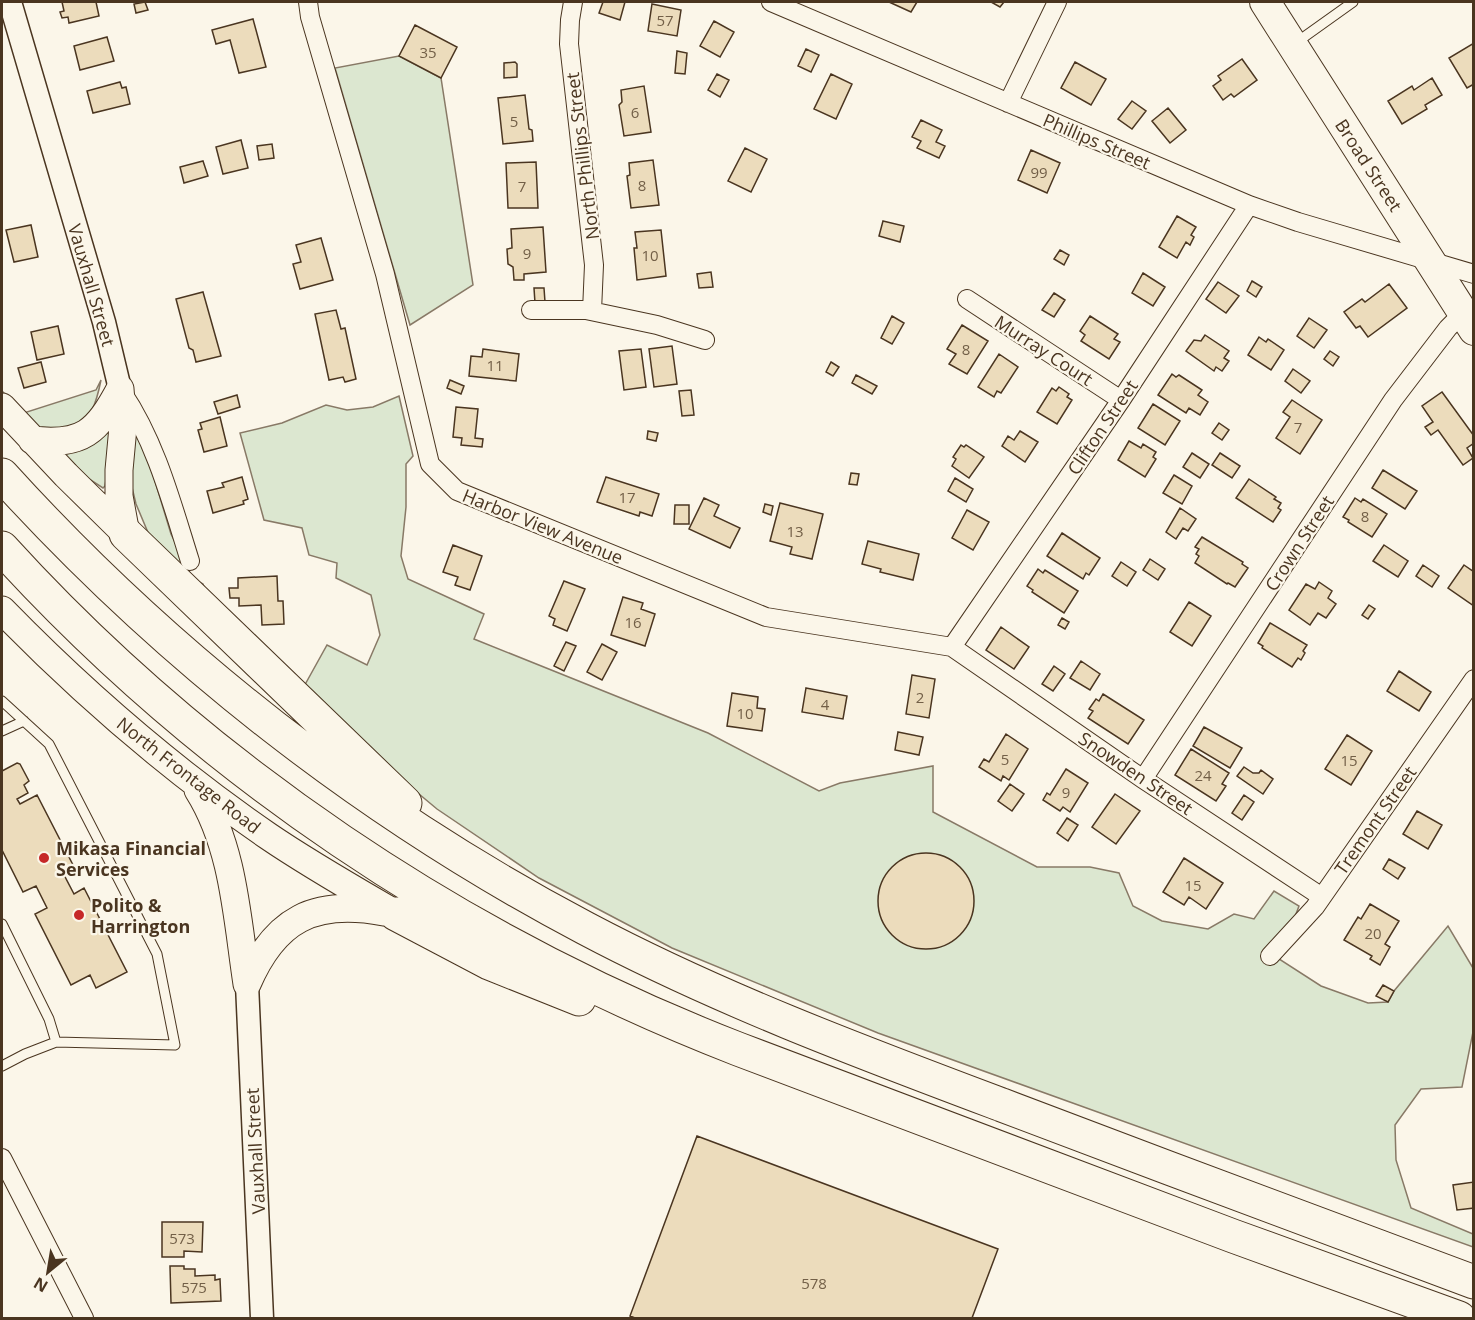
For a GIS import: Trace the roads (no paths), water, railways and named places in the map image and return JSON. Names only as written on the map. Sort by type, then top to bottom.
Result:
[{"type":"highway","points":[[2,475],[106,583],[223,687],[345,781],[460,856],[589,930],[643,958],[745,1004],[961,1090],[1473,1282]]},
{"type":"highway","points":[[126,534],[460,856]]},
{"type":"highway","points":[[2,548],[73,623],[159,702],[230,760],[316,823],[396,877],[491,932],[609,994],[762,1059],[1233,1236],[1459,1318]]},
{"type":"highway","points":[[396,914],[470,954],[547,987],[612,1009],[668,1021]]},
{"type":"main road","name":"Broad Street","points":[[1264,2],[1468,321]]},
{"type":"main road","points":[[32,440],[59,442],[88,432],[103,418],[120,389]]},
{"type":"main road","points":[[120,389],[123,427],[119,496],[126,534]]},
{"type":"main road","points":[[2,407],[126,534]]},
{"type":"main road","name":"North Frontage Road","points":[[2,610],[98,702],[191,780],[276,842],[396,914]]},
{"type":"main road","points":[[191,780],[208,805],[220,835],[232,885],[247,984]]},
{"type":"main road","points":[[247,984],[262,954],[272,941],[309,913],[330,908],[358,908],[396,914]]},
{"type":"street","name":"Vauxhall Street","points":[[10,2],[89,272],[120,389],[139,416],[190,561]]},
{"type":"street","name":"Harbor View Avenue","points":[[308,2],[310,17],[385,274],[430,464],[457,491],[766,617],[952,647]]},
{"type":"street","name":"North Phillips Street","points":[[573,2],[569,44],[594,265],[592,311]]},
{"type":"street","name":"Phillips Street","points":[[772,2],[1249,205],[1298,222],[1473,274]]},
{"type":"street","points":[[1008,104],[1057,2]]},
{"type":"street","name":"Clifton Street","points":[[952,647],[1121,400],[1249,205]]},
{"type":"street","name":"Murray Court","points":[[967,299],[1121,400]]},
{"type":"street","points":[[531,310],[570,308],[592,311],[705,340]]},
{"type":"street","name":"Crown Street","points":[[1143,779],[1393,400],[1448,328],[1468,321]]},
{"type":"street","name":"Snowden Street","points":[[952,647],[1143,779],[1322,897]]},
{"type":"street","name":"Tremont Street","points":[[1270,956],[1301,924],[1322,897],[1473,680]]},
{"type":"street","name":"Vauxhall Street","points":[[247,984],[262,1318]]},
{"type":"street","points":[[2,1158],[84,1318]]},
{"type":"lane","points":[[1292,45],[1353,2]]},
{"type":"lane","points":[[2,701],[49,744],[157,954],[175,1045],[56,1042],[2,1066]]},
{"type":"lane","points":[[2,730],[24,721]]},
{"type":"lane","points":[[2,924],[49,1019],[56,1042]]},
{"type":"place","name":"Mikasa Financial Services","points":[[44,858]]},
{"type":"place","name":"Polito & Harrington","points":[[79,915]]}]
